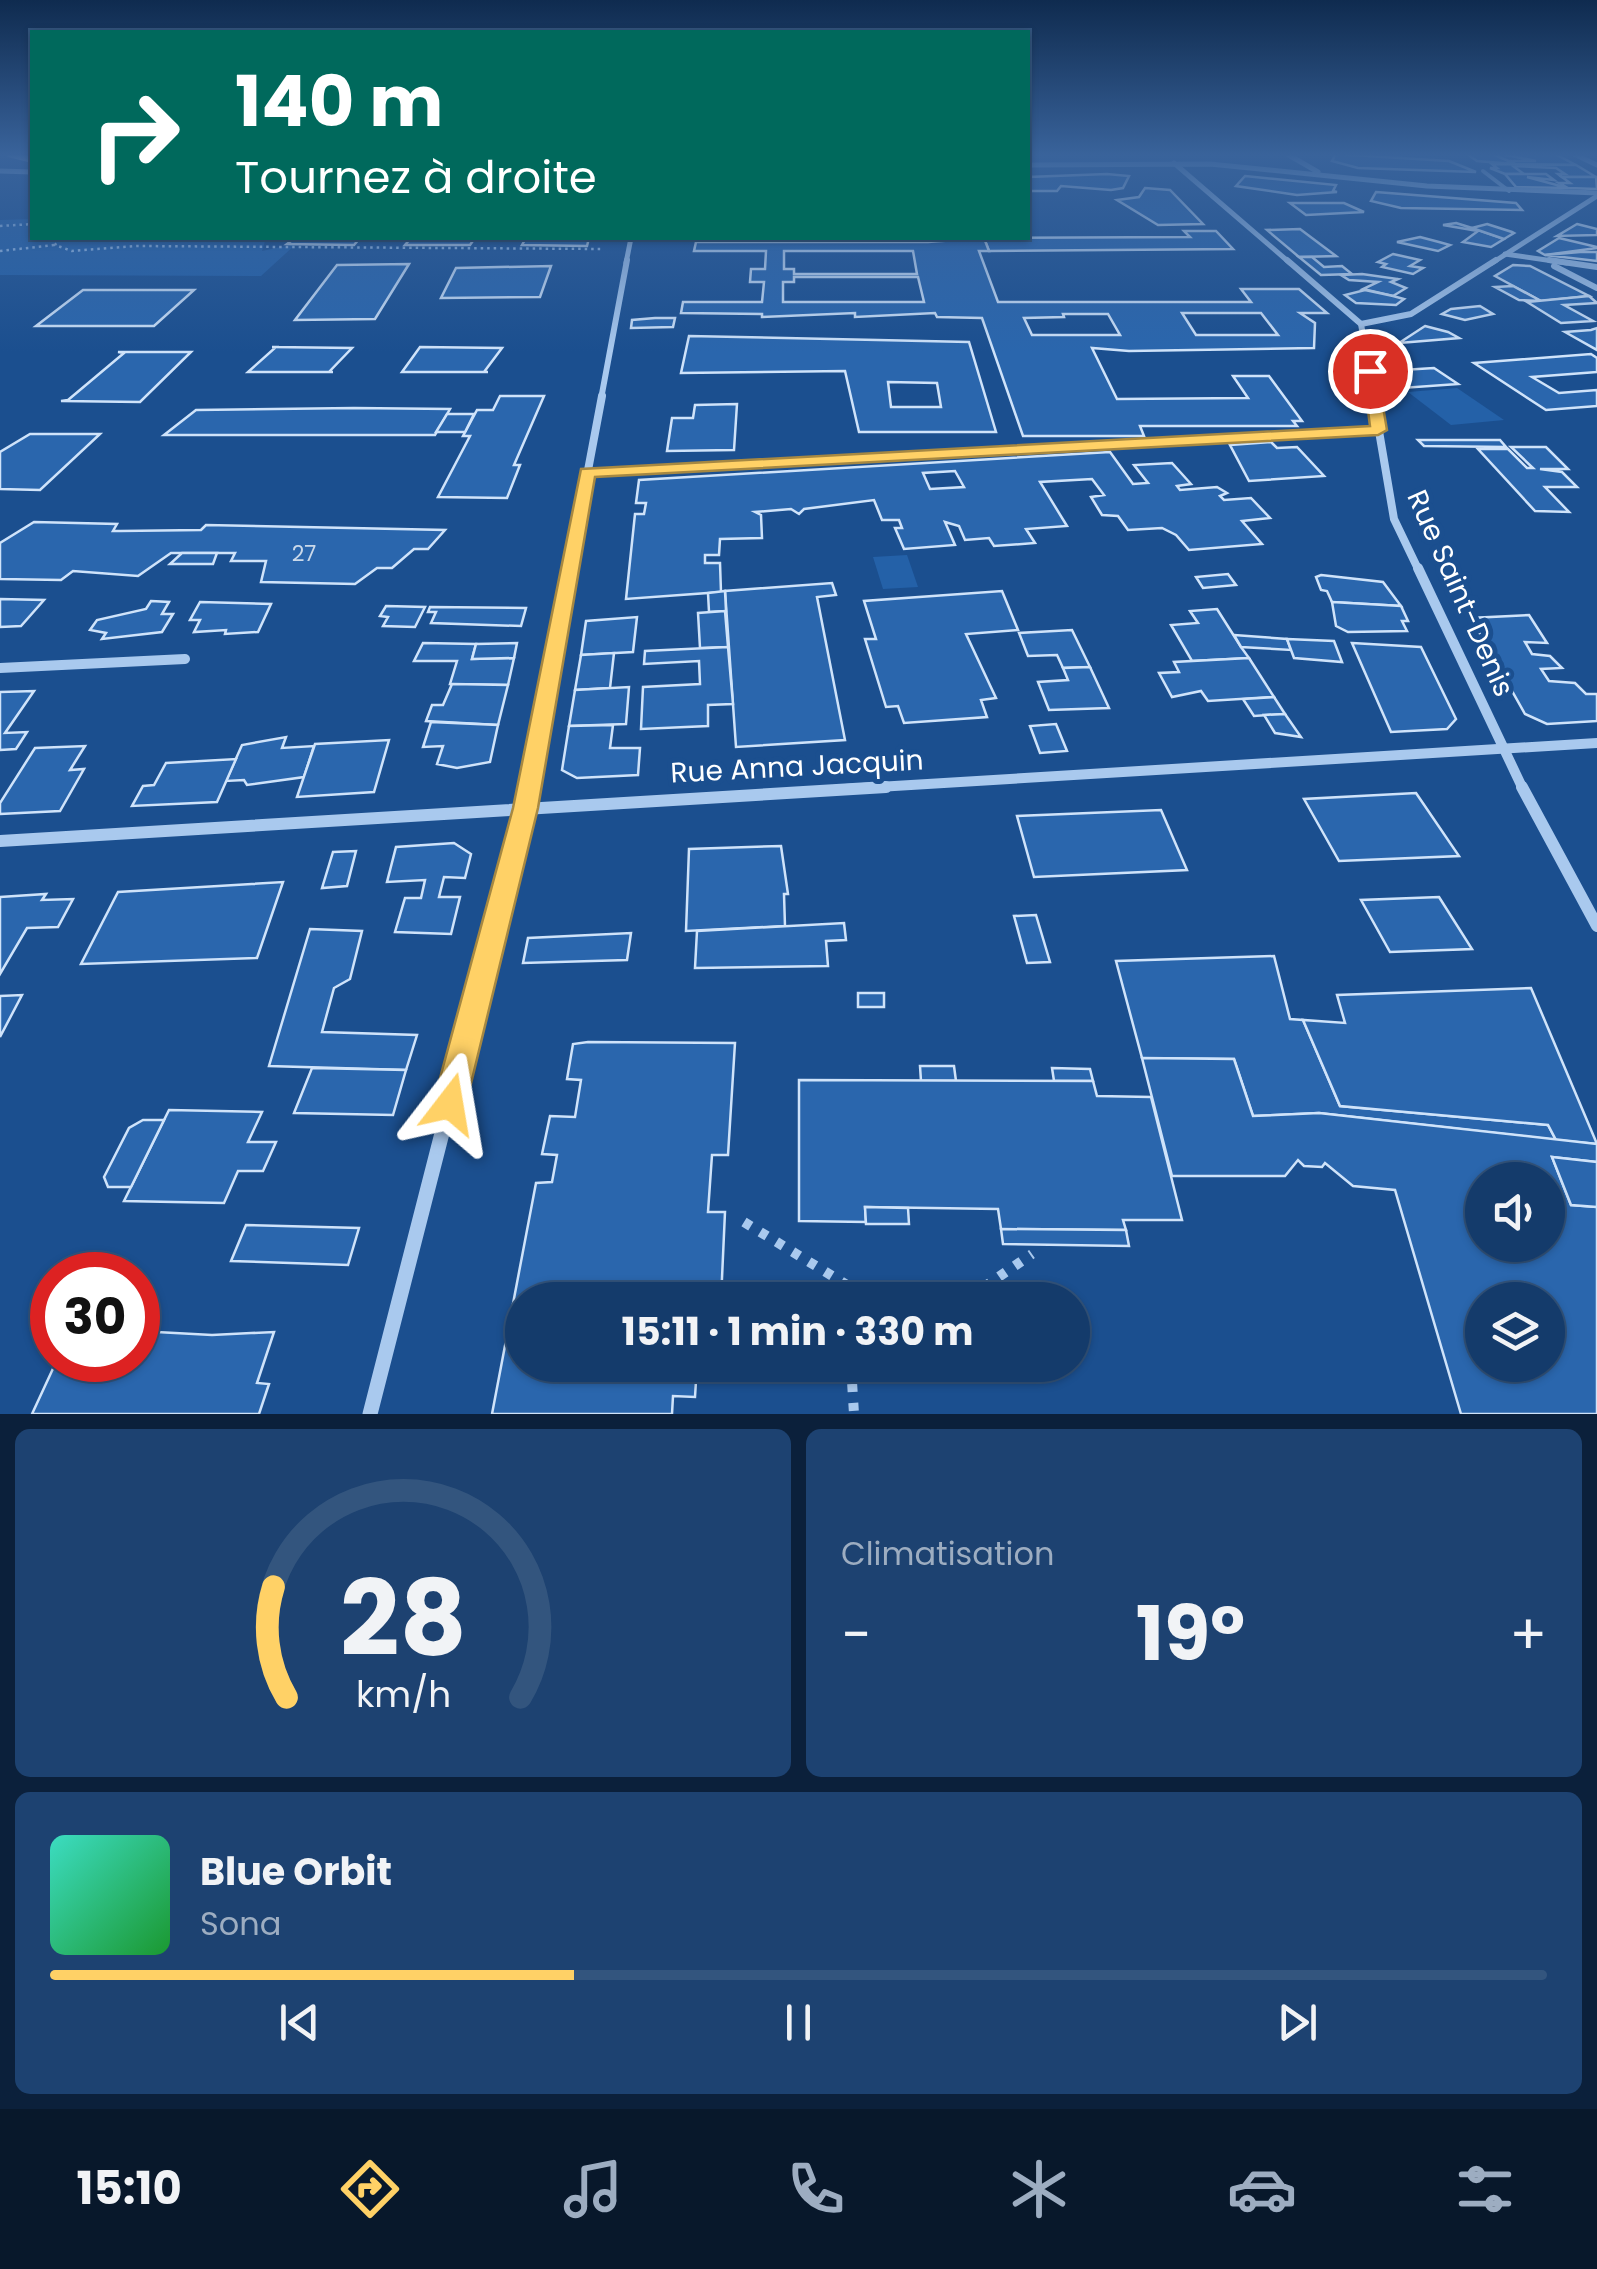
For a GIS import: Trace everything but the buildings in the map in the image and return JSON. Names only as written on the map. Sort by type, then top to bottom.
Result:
[{"type":"street","points":[[1240,220],[1361,324],[1411,314],[1557,220]]},
{"type":"street","points":[[370,1414],[525,808],[630,240]]},
{"type":"street","points":[[1505,254],[1597,267]]},
{"type":"street","points":[[1548,263],[1597,288]]},
{"type":"street","name":"Rue Saint-Denis","points":[[1361,324],[1394,519],[1502,749],[1597,926]]},
{"type":"street","points":[[0,668],[185,659]]},
{"type":"street","name":"Rue Anna Jacquin","points":[[0,841],[1597,743]]},
{"type":"lane","points":[[587,473],[1378,430]]},
{"type":"path","points":[[0,226],[30,224]]},
{"type":"path","points":[[55,245],[59,240]]},
{"type":"path","points":[[0,250],[55,245],[72,250],[138,246],[628,249]]},
{"type":"path","points":[[744,1222],[842,1282]]},
{"type":"path","points":[[991,1282],[1032,1254]]},
{"type":"path","points":[[852,1382],[854,1414]]},
{"type":"shaded area","points":[[0,220],[30,220],[30,240],[265,240],[262,251],[296,244],[261,276],[0,275]]},
{"type":"shaded area","points":[[1457,388],[1504,420],[1451,425],[1408,392]]},
{"type":"shaded area","points":[[907,555],[918,587],[883,589],[873,557]]},
{"type":"route","points":[[450,1104],[525,808],[587,473],[1378,430],[1370,371]]}]
